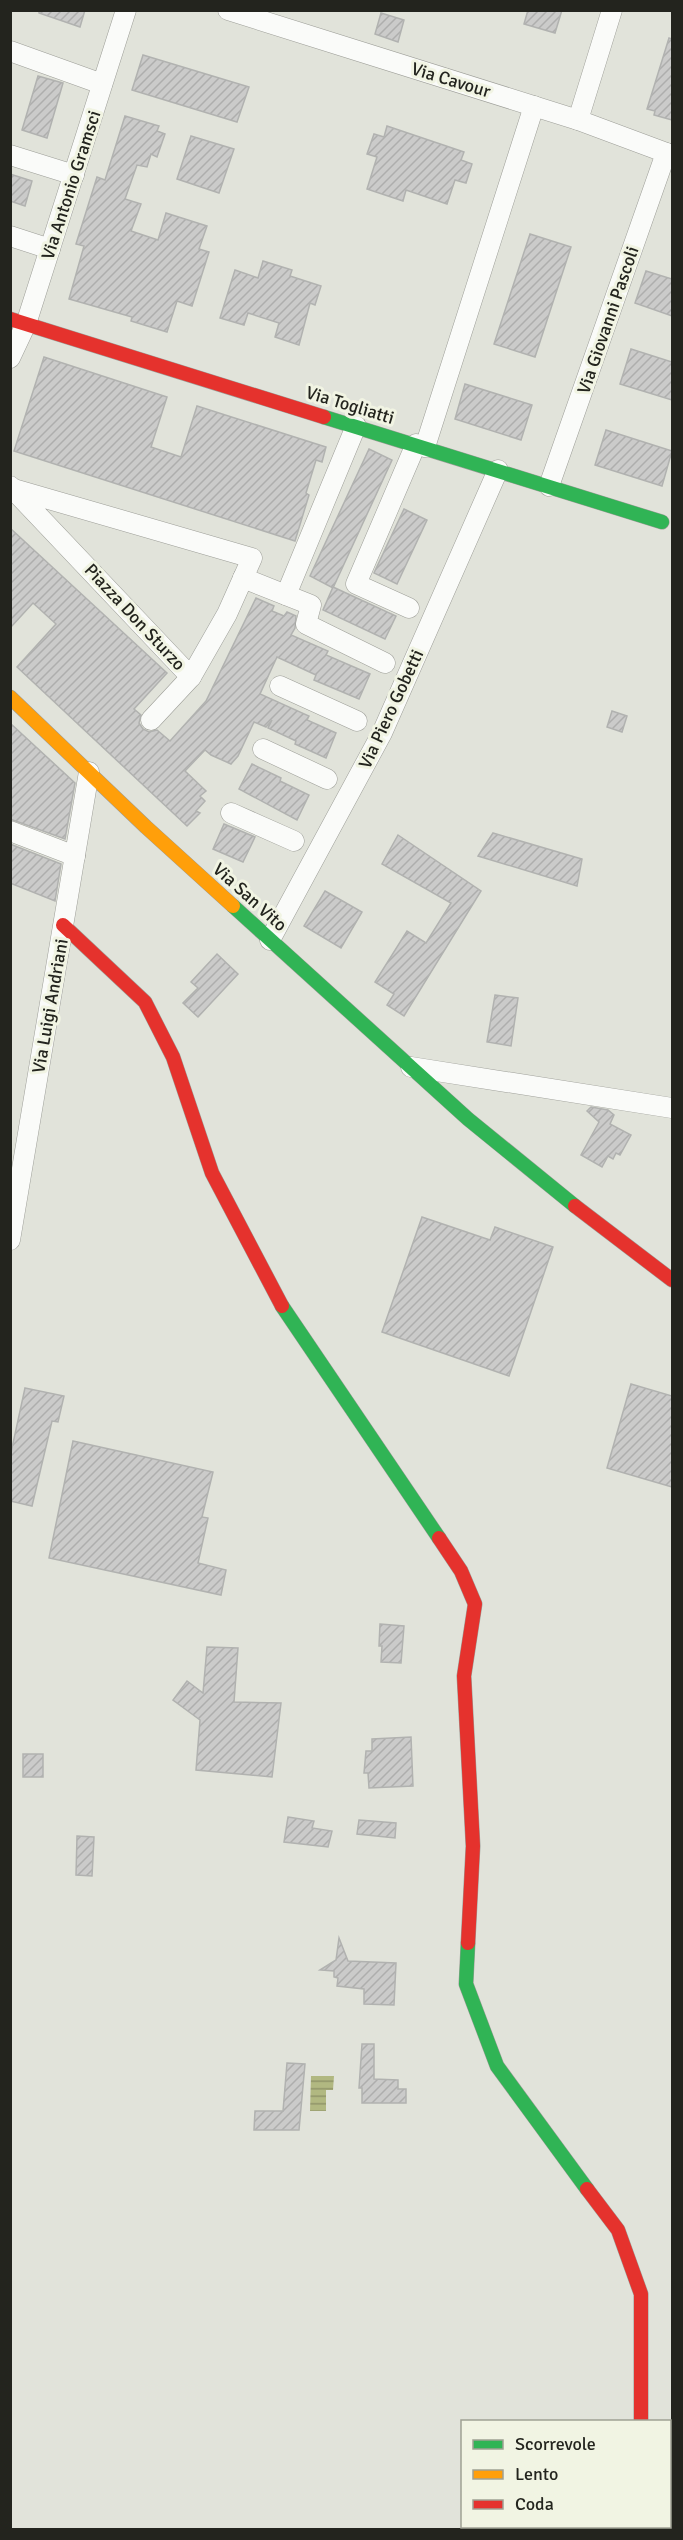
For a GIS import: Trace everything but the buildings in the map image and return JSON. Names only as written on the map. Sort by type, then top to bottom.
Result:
[{"type":"street","name":"Via Antonio Gramsci","points":[[10,358],[18,322],[50,249],[126,10]]},
{"type":"street","name":"Via Cavour","points":[[228,10],[578,120],[669,154]]},
{"type":"street","points":[[578,120],[612,10]]},
{"type":"street","points":[[10,51],[102,84]]},
{"type":"street","points":[[409,608],[356,584],[420,446],[534,106]]},
{"type":"street","name":"Via Giovanni Pascoli","points":[[549,486],[669,154]]},
{"type":"street","points":[[10,155],[74,175]]},
{"type":"street","points":[[10,236],[50,249]]},
{"type":"street","name":"Via Togliatti","points":[[18,322],[662,522]]},
{"type":"street","points":[[286,595],[356,426]]},
{"type":"street","name":"Via Piero Gobetti","points":[[270,940],[382,733],[498,470]]},
{"type":"street","name":"Piazza Don Sturzo","points":[[12,488],[252,558],[227,614],[191,677],[12,488]]},
{"type":"street","points":[[243,578],[312,605],[306,624],[385,663]]},
{"type":"street","points":[[151,720],[191,677]]},
{"type":"street","points":[[280,686],[357,722]]},
{"type":"street","name":"Via San Vito","points":[[10,697],[270,940],[468,1119],[584,1214],[672,1280]]},
{"type":"street","points":[[263,749],[327,779]]},
{"type":"street","name":"Via Luigi Andriani","points":[[10,1240],[89,772]]},
{"type":"street","points":[[231,813],[294,841]]},
{"type":"street","points":[[10,831],[75,856]]},
{"type":"street","points":[[63,925],[145,1002],[173,1057],[212,1173],[282,1306],[461,1570],[475,1604],[464,1676],[473,1846],[465,1984],[498,2066],[618,2230],[641,2294],[640,2420]]},
{"type":"street","points":[[409,1067],[672,1108]]},
{"type":"shaded area","points":[[311,2076],[334,2076],[333,2090],[326,2090],[326,2111],[310,2111]]},
{"type":"traffic: fast","points":[[324,417],[662,522]]},
{"type":"traffic: fast","points":[[233,906],[468,1119],[575,1206]]},
{"type":"traffic: fast","points":[[282,1306],[439,1538]]},
{"type":"traffic: fast","points":[[468,1943],[466,1984],[497,2066],[587,2189]]},
{"type":"traffic: slow","points":[[10,697],[146,827],[233,906]]},
{"type":"traffic: jam","points":[[10,319],[324,417]]},
{"type":"traffic: jam","points":[[63,925],[145,1002],[173,1057],[212,1173],[282,1306]]},
{"type":"traffic: jam","points":[[575,1206],[672,1280]]},
{"type":"traffic: jam","points":[[439,1538],[461,1571],[475,1604],[464,1676],[473,1846],[468,1943]]},
{"type":"traffic: jam","points":[[587,2189],[618,2230],[641,2294],[641,2420]]}]
